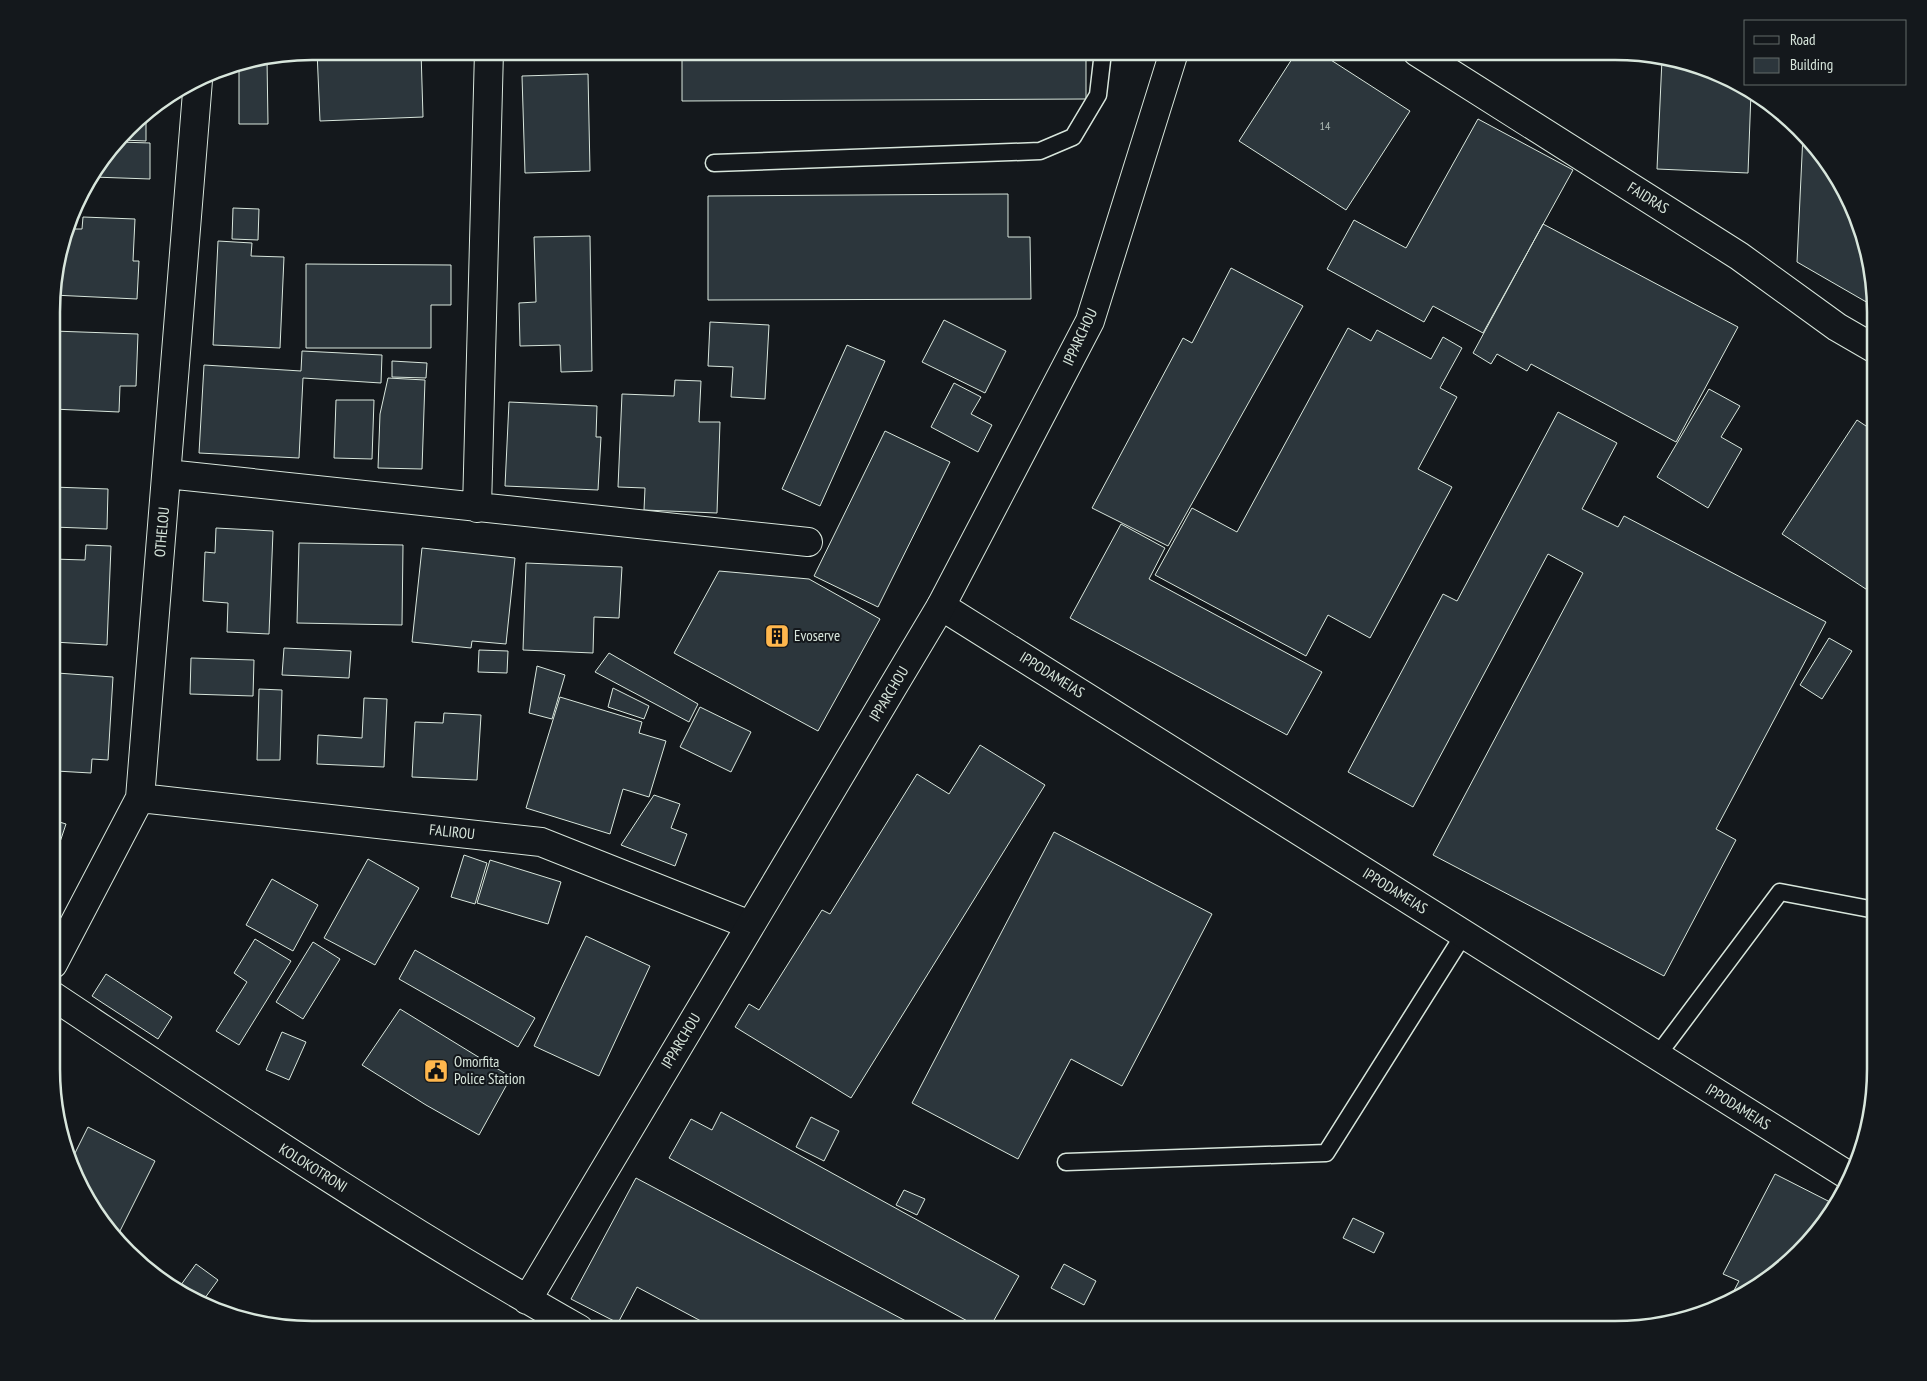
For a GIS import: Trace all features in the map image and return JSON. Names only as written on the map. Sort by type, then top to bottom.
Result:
[{"type":"street","points":[[477,508],[489,60]]},
{"type":"street","name":"IPPARCHOU","points":[[526,1300],[941,606],[1090,321],[1172,60]]},
{"type":"street","name":"FAIDRAS","points":[[1430,60],[1739,256],[1837,327],[1867,344]]},
{"type":"street","name":"OTHELOU","points":[[60,952],[140,798],[197,88]]},
{"type":"street","points":[[167,474],[808,542]]},
{"type":"street","name":"IPPODAMEIAS","points":[[941,606],[1844,1173]]},
{"type":"street","name":"FALIROU","points":[[140,798],[541,842],[750,925]]},
{"type":"street","name":"KOLOKOTRONI","points":[[60,1000],[302,1162],[526,1300],[564,1321]]},
{"type":"lane","points":[[714,163],[1040,151],[1073,137],[1098,95],[1102,60]]},
{"type":"lane","points":[[1658,1056],[1780,892],[1867,908]]},
{"type":"lane","points":[[1066,1162],[1326,1153],[1464,934]]},
{"type":"building","points":[[317,60],[421,60],[423,117],[320,121]]},
{"type":"building","points":[[682,60],[1086,60],[1086,99],[682,101]]},
{"type":"building","points":[[1291,60],[1331,60],[1410,111],[1346,210],[1239,141]]},
{"type":"building","points":[[267,64],[268,124],[239,124],[239,71]]},
{"type":"building","points":[[1662,65],[1696,73],[1711,79],[1751,100],[1748,173],[1657,169]]},
{"type":"building","points":[[588,74],[590,171],[525,173],[522,76]]},
{"type":"building","points":[[1478,119],[1573,170],[1483,333],[1433,306],[1424,322],[1327,269],[1354,220],[1406,248]]},
{"type":"building","points":[[146,123],[146,141],[128,140]]},
{"type":"building","points":[[126,142],[150,143],[150,179],[100,177]]},
{"type":"building","points":[[1803,144],[1833,186],[1848,216],[1862,263],[1866,302],[1797,262]]},
{"type":"building","points":[[1008,194],[1008,237],[1030,237],[1031,299],[708,300],[708,196]]},
{"type":"building","points":[[233,208],[259,209],[258,240],[232,239]]},
{"type":"building","points":[[83,217],[135,219],[133,261],[139,261],[137,299],[61,295],[62,279],[73,231],[74,229],[82,229]]},
{"type":"building","points":[[1543,224],[1738,327],[1676,442],[1531,364],[1527,371],[1497,354],[1491,364],[1473,353]]},
{"type":"building","points":[[590,236],[592,371],[561,372],[560,345],[520,346],[519,303],[536,302],[534,237]]},
{"type":"building","points":[[218,241],[252,243],[251,256],[284,257],[280,348],[213,345]]},
{"type":"building","points":[[306,264],[451,265],[451,305],[431,305],[431,348],[306,348]]},
{"type":"building","points":[[1231,268],[1303,306],[1168,546],[1092,508],[1183,338],[1192,343]]},
{"type":"building","points":[[944,320],[1006,351],[985,393],[922,362]]},
{"type":"building","points":[[710,322],[769,325],[765,399],[731,397],[733,367],[708,366]]},
{"type":"building","points":[[1348,328],[1371,341],[1377,330],[1431,359],[1443,337],[1462,348],[1440,388],[1457,397],[1418,469],[1452,487],[1370,638],[1328,615],[1306,656],[1155,575],[1192,508],[1237,532]]},
{"type":"building","points":[[60,331],[138,334],[136,386],[120,386],[119,412],[60,409]]},
{"type":"building","points":[[847,345],[885,361],[820,506],[782,489]]},
{"type":"building","points":[[302,351],[382,355],[381,383],[303,378],[299,458],[199,453],[204,365],[301,371]]},
{"type":"building","points":[[392,361],[427,363],[426,378],[392,377]]},
{"type":"building","points":[[388,378],[425,380],[422,469],[378,468],[380,414]]},
{"type":"building","points":[[675,380],[701,381],[699,422],[720,422],[717,513],[644,510],[645,488],[618,487],[622,394],[674,396]]},
{"type":"building","points":[[954,383],[981,397],[971,414],[992,425],[978,452],[931,427]]},
{"type":"building","points":[[1709,389],[1740,406],[1721,437],[1742,449],[1708,508],[1657,477]]},
{"type":"building","points":[[336,400],[374,400],[372,459],[334,458]]},
{"type":"building","points":[[509,402],[597,406],[596,437],[601,437],[598,490],[505,486]]},
{"type":"building","points":[[1558,412],[1617,443],[1582,509],[1618,527],[1624,516],[1826,622],[1716,829],[1736,840],[1664,976],[1433,855],[1583,573],[1548,554],[1413,807],[1348,772],[1443,594],[1457,601]]},
{"type":"building","points":[[1857,420],[1867,427],[1867,590],[1782,534]]},
{"type":"building","points":[[885,431],[950,462],[878,607],[814,576]]},
{"type":"building","points":[[60,487],[108,489],[107,529],[60,527]]},
{"type":"building","points":[[1121,524],[1165,548],[1149,579],[1322,672],[1287,735],[1070,618]]},
{"type":"building","points":[[216,528],[273,531],[269,634],[227,632],[228,603],[203,601],[205,552],[215,553]]},
{"type":"building","points":[[299,543],[403,545],[402,625],[297,623]]},
{"type":"building","points":[[86,545],[111,546],[107,645],[60,642],[60,559],[85,560]]},
{"type":"building","points":[[422,548],[515,558],[506,644],[472,641],[471,648],[412,642]]},
{"type":"building","points":[[526,563],[622,567],[619,618],[594,617],[593,653],[523,650]]},
{"type":"building","name":"Evoserve","points":[[719,571],[809,579],[880,619],[818,731],[674,653]]},
{"type":"building","points":[[1829,638],[1852,651],[1822,699],[1800,685]]},
{"type":"building","points":[[284,648],[351,651],[349,678],[282,675]]},
{"type":"building","points":[[479,650],[508,651],[507,673],[478,672]]},
{"type":"building","points":[[609,653],[698,704],[689,722],[595,672]]},
{"type":"building","points":[[191,658],[254,660],[253,696],[190,694]]},
{"type":"building","points":[[537,666],[565,675],[552,719],[529,713]]},
{"type":"building","points":[[60,673],[113,677],[108,760],[92,759],[91,773],[60,771]]},
{"type":"building","points":[[613,688],[649,706],[644,719],[608,707]]},
{"type":"building","points":[[259,689],[282,690],[280,760],[257,760]]},
{"type":"building","points":[[560,697],[642,722],[639,733],[666,741],[649,797],[623,789],[610,834],[526,808]]},
{"type":"building","points":[[364,698],[387,699],[384,767],[317,764],[318,735],[362,738]]},
{"type":"building","points":[[700,707],[751,732],[731,772],[680,747]]},
{"type":"building","points":[[444,713],[481,715],[477,780],[412,777],[415,722],[443,723]]},
{"type":"building","points":[[980,745],[1045,785],[851,1098],[735,1027],[749,1004],[759,1010],[822,910],[830,914],[917,774],[949,794]]},
{"type":"building","points":[[654,795],[680,804],[671,828],[687,834],[675,866],[621,845]]},
{"type":"building","points":[[60,822],[66,824],[60,842]]},
{"type":"building","points":[[1054,832],[1212,914],[1122,1086],[1071,1059],[1018,1159],[912,1103]]},
{"type":"building","points":[[464,855],[487,863],[475,904],[451,897]]},
{"type":"building","points":[[368,859],[419,888],[375,965],[324,938]]},
{"type":"building","points":[[490,860],[561,882],[548,924],[477,903]]},
{"type":"building","points":[[272,879],[318,905],[293,951],[246,925]]},
{"type":"building","points":[[586,936],[650,966],[599,1076],[534,1046]]},
{"type":"building","points":[[255,939],[291,961],[239,1045],[216,1031],[247,982],[234,973]]},
{"type":"building","points":[[313,942],[340,959],[303,1019],[276,1002]]},
{"type":"building","points":[[415,950],[535,1018],[518,1047],[399,979]]},
{"type":"building","points":[[106,974],[172,1017],[158,1039],[92,996]]},
{"type":"building","name":"Omorfita Police Station","points":[[400,1009],[511,1077],[479,1135],[362,1065]]},
{"type":"building","points":[[282,1032],[306,1042],[289,1080],[266,1070]]},
{"type":"building","points":[[721,1112],[1019,1276],[994,1321],[967,1321],[669,1158],[691,1119],[712,1130]]},
{"type":"building","points":[[811,1117],[839,1131],[824,1161],[796,1147]]},
{"type":"building","points":[[88,1127],[155,1161],[120,1231],[94,1195],[75,1154]]},
{"type":"building","points":[[1775,1174],[1829,1201],[1815,1222],[1793,1247],[1755,1278],[1734,1291],[1739,1281],[1723,1274]]},
{"type":"building","points":[[636,1178],[906,1321],[701,1321],[637,1287],[619,1321],[614,1321],[571,1299]]},
{"type":"building","points":[[904,1190],[925,1199],[917,1215],[896,1205]]},
{"type":"building","points":[[1353,1218],[1384,1233],[1374,1253],[1343,1238]]},
{"type":"building","points":[[196,1264],[218,1280],[206,1297],[182,1284]]},
{"type":"building","points":[[1064,1264],[1096,1281],[1084,1305],[1051,1288]]},
{"type":"place","name":"Evoserve","points":[[777,636]]},
{"type":"place","name":"Omorfita Police Station","points":[[436,1071]]}]
